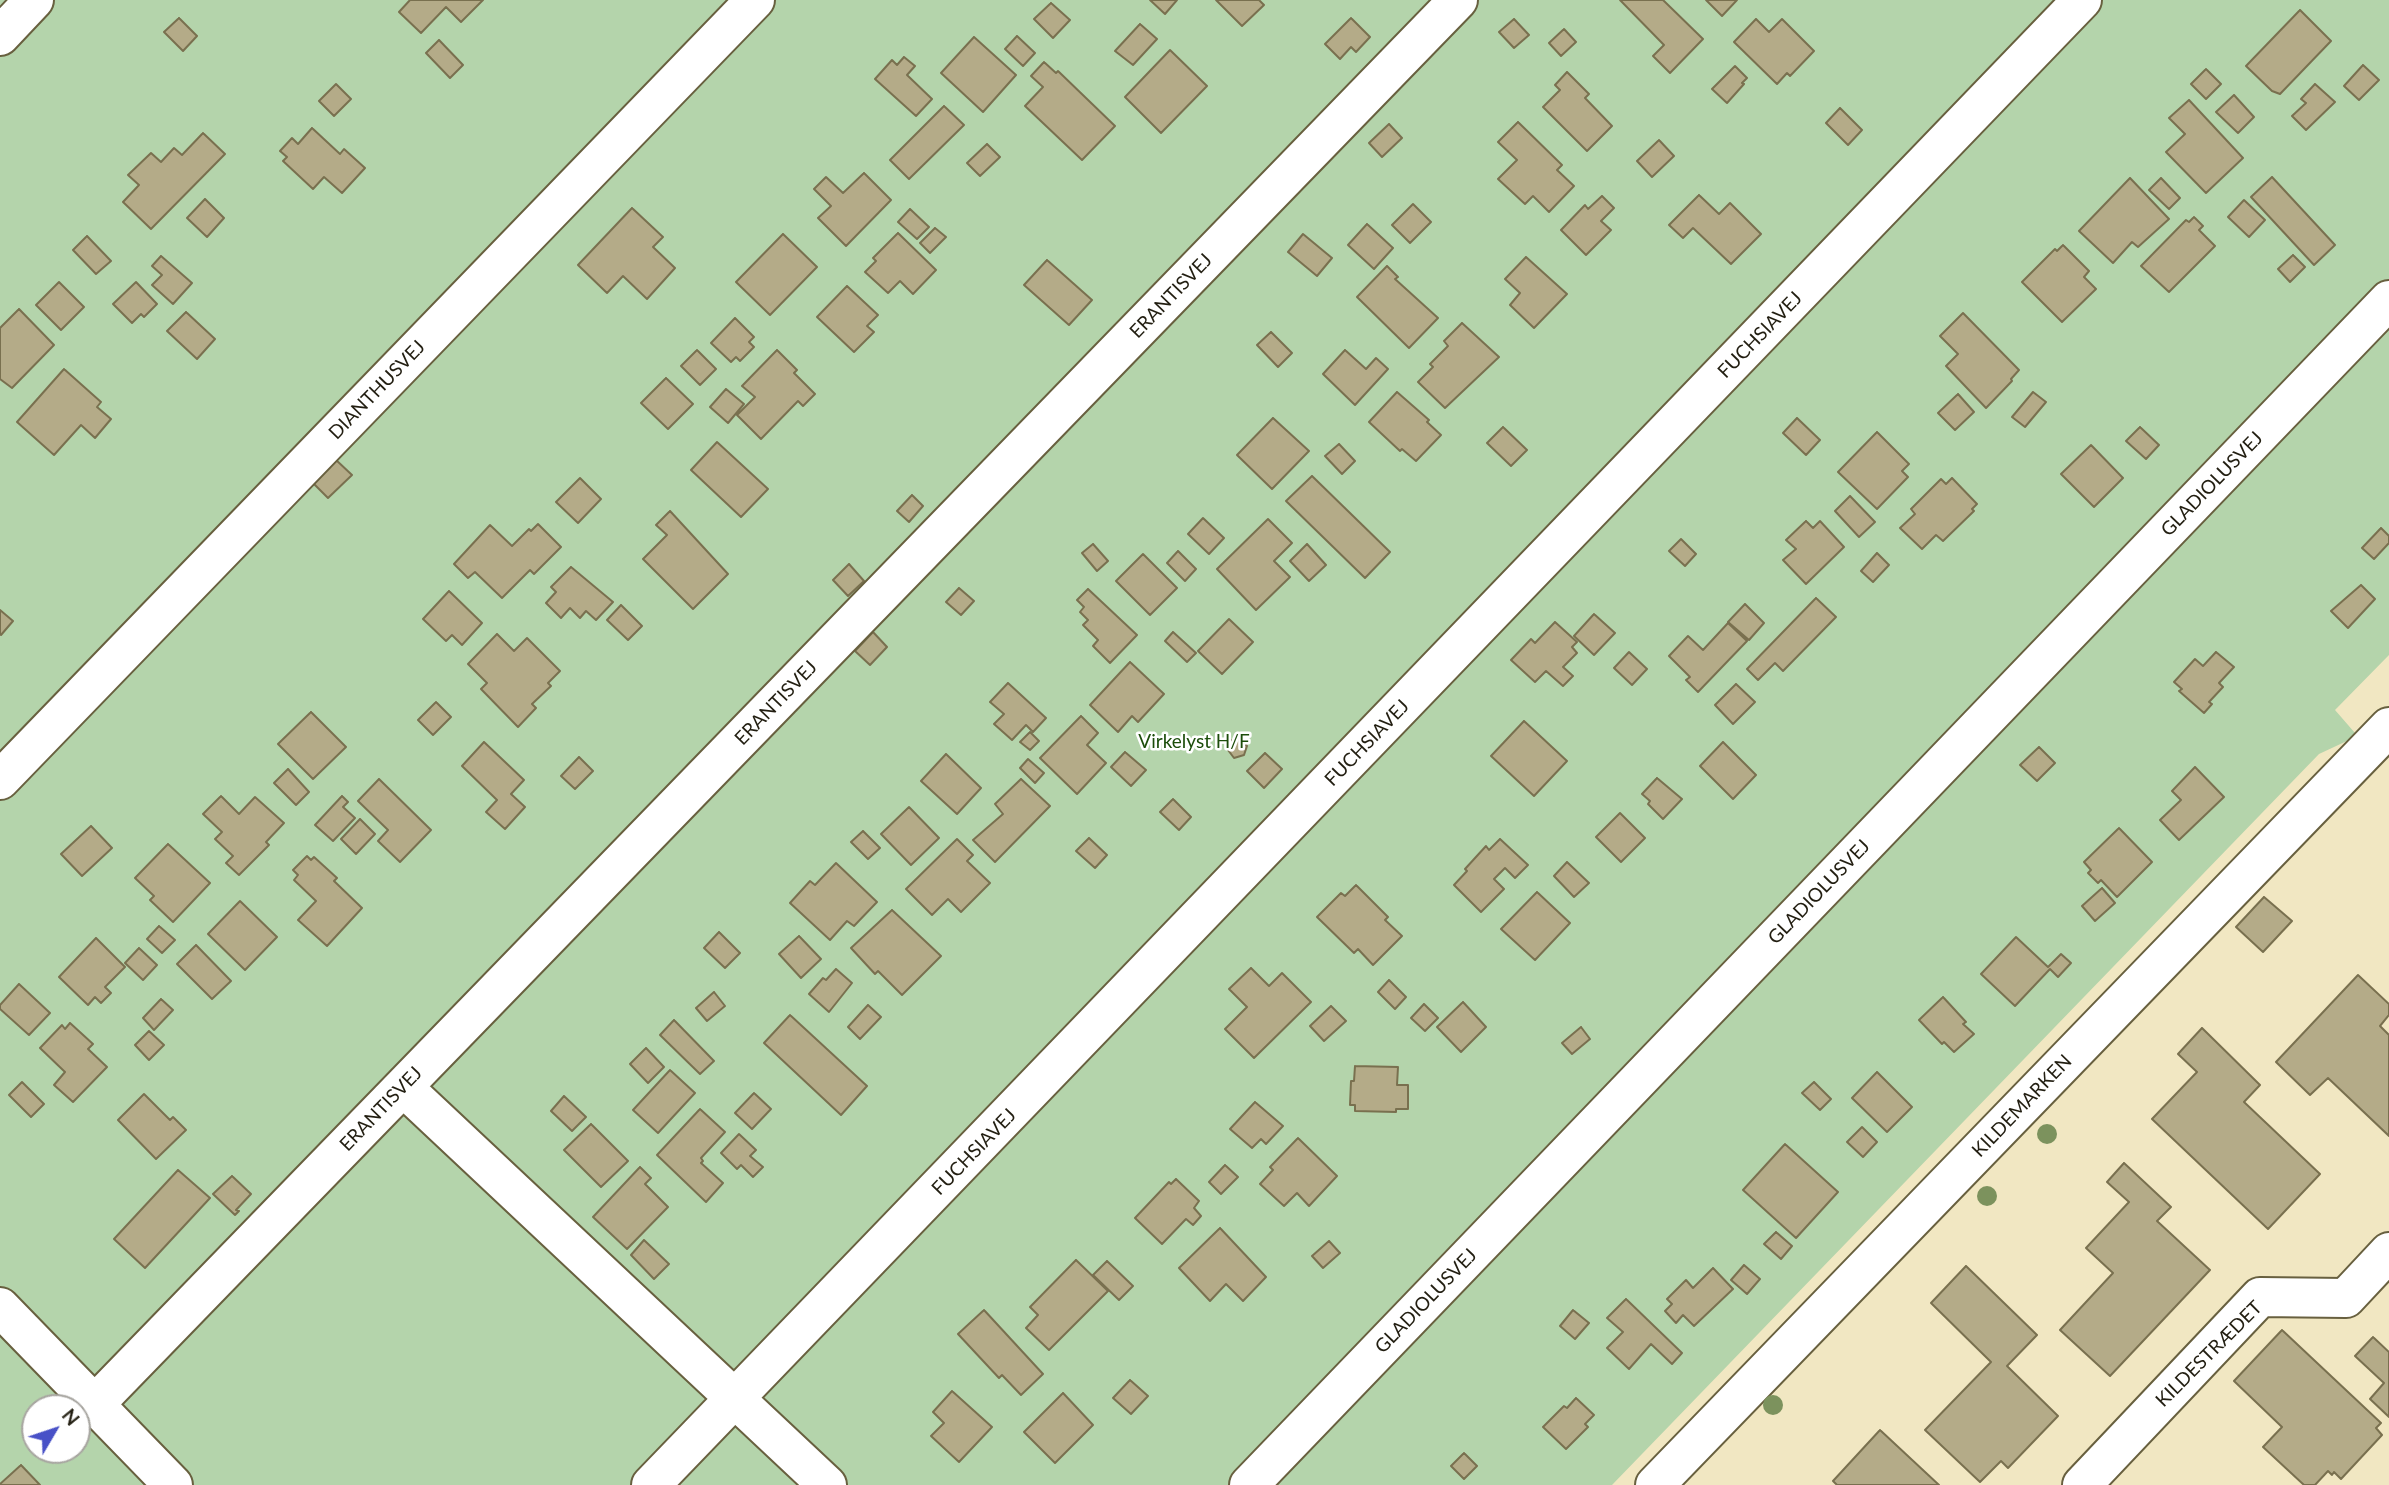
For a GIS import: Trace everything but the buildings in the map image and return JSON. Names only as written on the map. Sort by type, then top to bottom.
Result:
[{"type":"street","points":[[0,36],[34,0]]},
{"type":"street","name":"DIANTHUSVEJ","points":[[0,780],[755,0]]},
{"type":"street","name":"ERANTISVEJ","points":[[94,1405],[1458,0]]},
{"type":"street","name":"FUCHSIAVEJ","points":[[651,1485],[2082,0]]},
{"type":"street","name":"GLADIOLUSVEJ","points":[[1248,1485],[2389,300]]},
{"type":"street","name":"KILDEMARKEN","points":[[1655,1485],[2385,740]]},
{"type":"street","points":[[403,1087],[827,1485]]},
{"type":"street","name":"KILDESTRÆDET","points":[[2082,1485],[2260,1297],[2346,1298],[2389,1252]]},
{"type":"street","points":[[0,1307],[173,1485]]},
{"type":"green space","name":"Virkelyst H/F","points":[[0,0],[2389,0],[2389,655],[2335,710],[2355,733],[2349,740],[2319,754],[1612,1485],[0,1485]]}]
